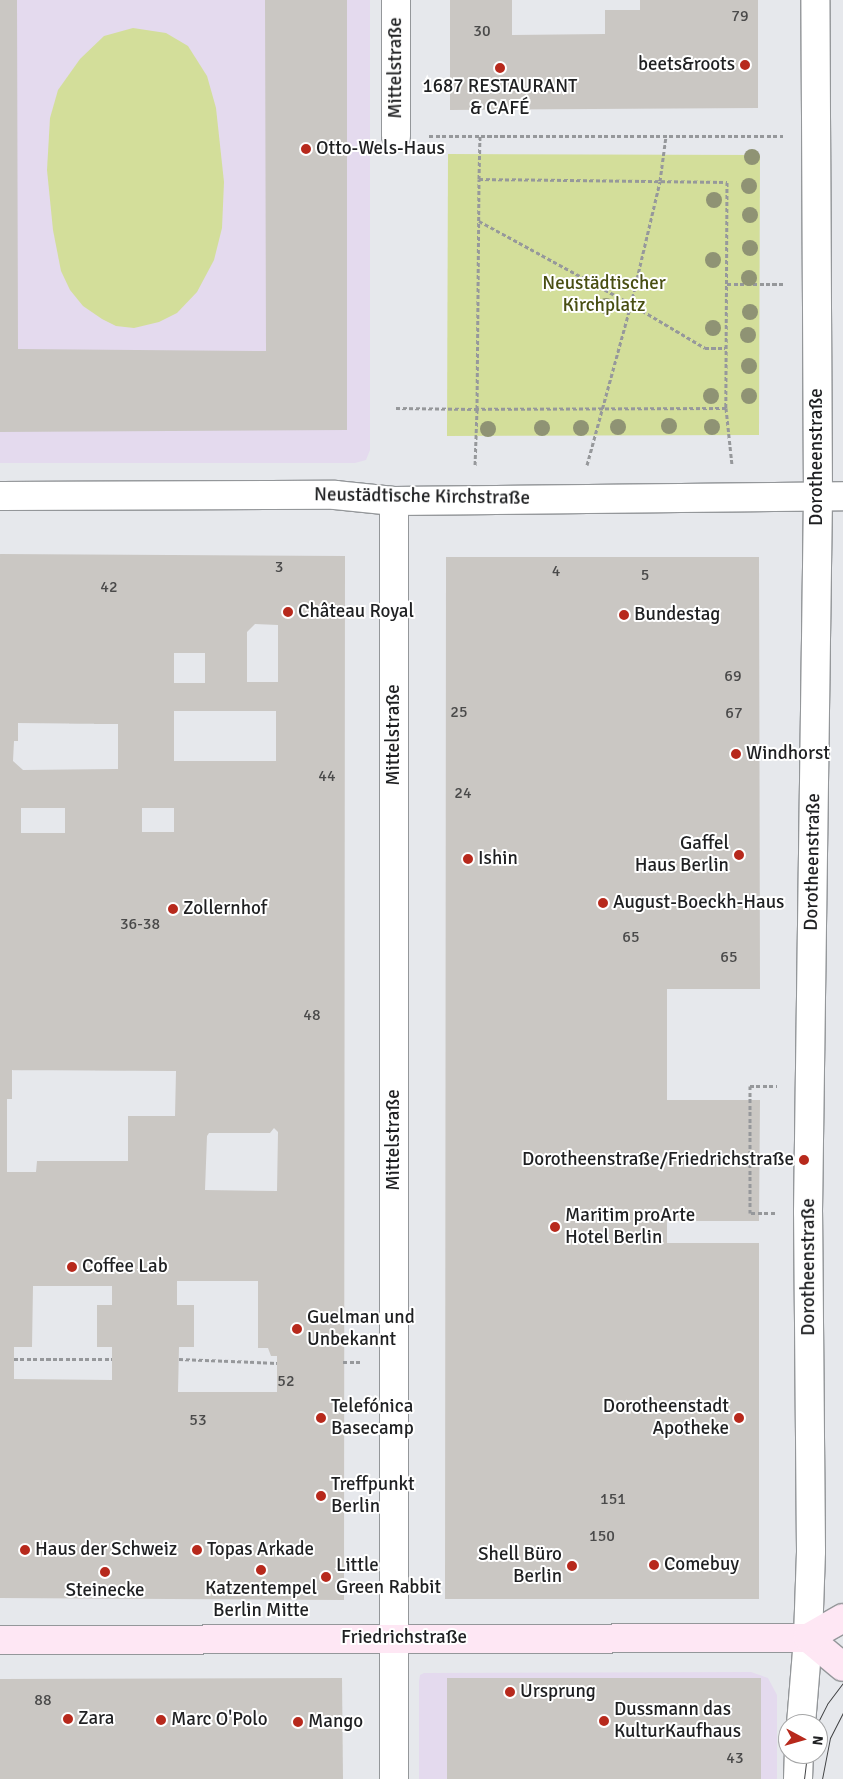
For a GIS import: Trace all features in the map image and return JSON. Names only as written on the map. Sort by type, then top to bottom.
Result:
[{"type":"main road","name":"Friedrichstraße","points":[[0,1640],[808,1638],[843,1618]]},
{"type":"main road","points":[[808,1638],[843,1667]]},
{"type":"street","name":"Mittelstraße","points":[[396,0],[396,136]]},
{"type":"street","name":"Dorotheenstraße","points":[[802,1714],[808,1638],[811,1551],[808,1181],[830,496],[816,284],[815,0]]},
{"type":"street","name":"Neustädtische Kirchstraße","points":[[0,496],[336,495],[394,501],[830,496]]},
{"type":"street","name":"Mittelstraße","points":[[394,501],[394,1779]]},
{"type":"street","points":[[798,1779],[799,1764]]},
{"type":"path","points":[[396,136],[816,136]]},
{"type":"path","points":[[474,500],[480,136]]},
{"type":"path","points":[[577,499],[631,304],[660,181],[666,136]]},
{"type":"path","points":[[479,179],[727,182],[726,408],[732,452]]},
{"type":"path","points":[[479,221],[631,304],[705,348],[726,348]]},
{"type":"path","points":[[727,284],[816,284]]},
{"type":"path","points":[[396,408],[603,410],[726,408]]},
{"type":"path","points":[[750,1086],[750,1213]]},
{"type":"path","points":[[667,1157],[750,1156]]},
{"type":"path","points":[[179,1358],[277,1363]]},
{"type":"path","points":[[14,1359],[112,1359]]},
{"type":"shaded area","points":[[0,0],[370,0],[370,450],[366,460],[355,463],[0,463]]},
{"type":"shaded area","name":"Dussmann das KulturKaufhaus","points":[[751,1672],[768,1678],[777,1695],[777,1779],[419,1779],[419,1681],[420,1675],[424,1673]]},
{"type":"green space","points":[[133,28],[166,33],[188,46],[207,76],[216,108],[224,182],[222,228],[214,260],[197,292],[177,313],[159,322],[134,328],[116,326],[102,319],[83,306],[70,290],[61,271],[53,230],[47,170],[50,118],[58,90],[80,59],[104,36]]},
{"type":"green space","name":"Neustädtischer Kirchplatz","points":[[448,154],[760,155],[759,435],[447,436]]},
{"type":"building","name":"Otto-Wels-Haus","points":[[0,0],[17,0],[18,349],[266,351],[265,0],[347,0],[347,430],[0,432]]},
{"type":"building","points":[[450,0],[512,0],[512,35],[605,34],[605,10],[640,10],[640,0],[758,0],[758,108],[450,110]]},
{"type":"building","points":[[0,554],[345,556],[344,1600],[0,1598]],"holes":[[[255,624],[278,625],[278,682],[247,682],[247,632]],[[174,653],[205,653],[205,683],[174,683]],[[174,711],[276,711],[276,761],[174,761]],[[18,723],[118,724],[118,769],[23,770],[13,761],[14,741],[18,741]],[[21,808],[65,808],[65,833],[21,833]],[[142,808],[174,808],[174,832],[142,832]],[[12,1070],[176,1071],[175,1116],[128,1116],[128,1161],[37,1161],[36,1172],[7,1172],[7,1099],[12,1099]],[[274,1128],[278,1132],[277,1191],[205,1190],[207,1136],[209,1133],[270,1133]],[[177,1281],[258,1281],[258,1348],[268,1348],[271,1356],[277,1356],[277,1392],[178,1392],[179,1347],[194,1347],[194,1305],[177,1305]],[[33,1286],[112,1286],[112,1305],[97,1305],[97,1347],[112,1347],[112,1380],[14,1379],[14,1347],[32,1347]]]},
{"type":"building","points":[[446,557],[759,557],[760,989],[667,989],[667,1100],[760,1100],[759,1221],[667,1221],[667,1243],[759,1243],[759,1599],[445,1599]]},
{"type":"building","points":[[342,1678],[343,1779],[0,1779],[0,1679]]},
{"type":"building","name":"Dussmann das KulturKaufhaus","points":[[447,1678],[761,1678],[761,1779],[447,1779]]},
{"type":"tram line","points":[[822,1714],[843,1683]]},
{"type":"tram line","points":[[822,1779],[830,1738],[843,1712]]},
{"type":"tram line","points":[[804,1779],[806,1764]]},
{"type":"place","name":"beets&roots","points":[[745,65]]},
{"type":"place","name":"1687 RESTAURANT & CAFÉ","points":[[500,68]]},
{"type":"place","name":"Otto-Wels-Haus","points":[[306,149]]},
{"type":"place","name":"Château Royal","points":[[288,612]]},
{"type":"place","name":"Bundestag","points":[[624,615]]},
{"type":"place","name":"Windhorst","points":[[736,754]]},
{"type":"place","name":"Gaffel Haus Berlin","points":[[739,855]]},
{"type":"place","name":"Ishin","points":[[468,859]]},
{"type":"place","name":"August-Boeckh-Haus","points":[[603,903]]},
{"type":"place","name":"Zollernhof","points":[[173,909]]},
{"type":"place","name":"Dorotheenstraße/Friedrichstraße","points":[[804,1160]]},
{"type":"place","name":"Maritim proArte Hotel Berlin","points":[[555,1227]]},
{"type":"place","name":"Coffee Lab","points":[[72,1267]]},
{"type":"place","name":"Guelman und Unbekannt","points":[[297,1329]]},
{"type":"place","name":"Telefónica Basecamp","points":[[321,1418]]},
{"type":"place","name":"Dorotheenstadt Apotheke","points":[[739,1418]]},
{"type":"place","name":"Treffpunkt Berlin","points":[[321,1496]]},
{"type":"place","name":"Haus der Schweiz","points":[[25,1550]]},
{"type":"place","name":"Topas Arkade","points":[[197,1550]]},
{"type":"place","name":"Comebuy","points":[[654,1565]]},
{"type":"place","name":"Shell Büro Berlin","points":[[572,1566]]},
{"type":"place","name":"Katzentempel Berlin Mitte","points":[[261,1570]]},
{"type":"place","name":"Steinecke","points":[[105,1572]]},
{"type":"place","name":"Little Green Rabbit","points":[[326,1577]]},
{"type":"place","name":"Ursprung","points":[[510,1692]]},
{"type":"place","name":"Zara","points":[[68,1719]]},
{"type":"place","name":"Marc O'Polo","points":[[161,1720]]},
{"type":"place","name":"Dussmann das KulturKaufhaus","points":[[604,1721]]},
{"type":"place","name":"Mango","points":[[298,1722]]}]
